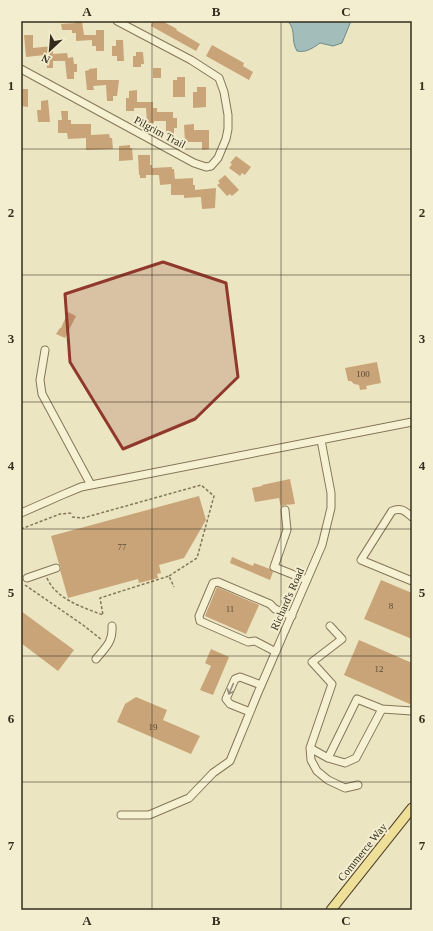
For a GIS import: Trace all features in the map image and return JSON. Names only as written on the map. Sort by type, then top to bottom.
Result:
[{"type":"main road","name":"Commerce Way","points":[[331,910],[412,808]]},
{"type":"street","name":"Pilgrim Trail","points":[[21,69],[194,163],[206,167],[211,166],[217,160],[223,148],[227,134],[227,110],[220,81],[216,76],[192,60],[118,21]]},
{"type":"street","points":[[45,350],[40,380],[42,394],[91,485]]},
{"type":"street","points":[[21,513],[62,494],[91,485],[412,422]]},
{"type":"street","name":"Richard's Road","points":[[121,815],[149,816],[189,798],[213,772],[230,761],[261,685],[322,545],[331,508],[331,493],[321,440]]},
{"type":"street","points":[[412,517],[404,510],[397,509],[392,511],[361,560],[412,581]]},
{"type":"street","points":[[285,510],[287,530],[274,567],[307,580]]},
{"type":"street","points":[[24,580],[56,568]]},
{"type":"street","points":[[276,652],[254,641],[248,642],[200,621],[199,616],[213,583],[218,582],[270,604],[275,609],[292,616]]},
{"type":"street","points":[[96,659],[108,645],[112,635],[112,626]]},
{"type":"street","points":[[330,626],[342,638],[312,662],[332,684],[310,748],[311,760],[317,771],[328,780],[344,788],[358,785]]},
{"type":"street","points":[[250,712],[230,704],[226,700],[235,679],[240,677],[261,685]]},
{"type":"street","points":[[328,758],[357,699],[382,709],[412,711]]},
{"type":"street","points":[[310,748],[328,758],[345,763],[356,758],[382,709]]},
{"type":"path","points":[[56,568],[46,578],[58,594],[76,604],[103,615],[100,598],[169,576],[197,558],[214,496],[201,485],[83,518],[72,517]]},
{"type":"path","points":[[21,529],[60,514],[73,513]]},
{"type":"path","points":[[169,576],[174,587]]},
{"type":"path","points":[[24,580],[108,645]]},
{"type":"highlighted area","points":[[163,262],[226,283],[238,377],[195,419],[123,449],[70,362],[65,294]]},
{"type":"water","points":[[288,21],[351,21],[342,43],[333,46],[320,43],[309,50],[297,51],[291,25]]},
{"type":"building","points":[[76,21],[82,21],[84,35],[96,35],[96,30],[104,30],[104,51],[96,51],[96,46],[92,46],[92,40],[76,41],[76,33],[72,33],[72,30],[62,30],[61,24],[76,23]]},
{"type":"building","points":[[153,21],[162,21],[200,44],[196,51],[151,26]]},
{"type":"building","points":[[24,35],[33,35],[33,48],[53,46],[53,54],[67,53],[68,58],[73,57],[74,64],[77,64],[77,72],[74,72],[74,79],[67,79],[65,61],[53,61],[53,68],[47,68],[45,55],[26,57]]},
{"type":"building","points":[[116,40],[123,40],[124,61],[117,61],[117,56],[112,56],[112,46],[116,46]]},
{"type":"building","points":[[212,45],[244,63],[243,66],[253,72],[249,80],[206,56]]},
{"type":"building","points":[[136,52],[143,52],[144,64],[141,64],[141,67],[133,67],[133,56],[136,56]]},
{"type":"building","points":[[97,68],[97,80],[119,80],[117,96],[113,96],[113,101],[107,101],[106,85],[93,86],[94,90],[87,90],[85,71]]},
{"type":"building","points":[[153,68],[161,68],[161,78],[153,78]]},
{"type":"building","points":[[177,77],[185,77],[185,97],[173,97],[173,80],[177,80]]},
{"type":"building","points":[[197,87],[206,87],[206,107],[193,108],[193,92],[197,92]]},
{"type":"building","points":[[21,89],[28,89],[28,107],[21,106]]},
{"type":"building","points":[[137,90],[137,102],[153,102],[153,108],[157,108],[157,112],[173,112],[173,118],[177,118],[177,128],[174,128],[174,134],[166,134],[166,121],[154,121],[154,123],[147,123],[146,108],[134,108],[134,111],[126,111],[126,98],[129,98],[129,91]]},
{"type":"building","points":[[48,100],[50,122],[38,122],[37,110],[41,110],[41,101]]},
{"type":"building","points":[[61,111],[68,111],[68,120],[71,120],[71,124],[91,124],[91,135],[109,134],[110,138],[112,138],[113,149],[86,150],[86,138],[68,139],[67,133],[58,133],[58,120],[62,120]]},
{"type":"building","points":[[194,124],[194,130],[209,130],[209,149],[202,150],[202,142],[185,142],[184,125]]},
{"type":"building","points":[[130,145],[130,148],[132,148],[133,160],[119,161],[119,146]]},
{"type":"building","points":[[138,155],[150,155],[150,165],[152,165],[152,168],[172,167],[172,169],[174,169],[175,179],[193,178],[195,190],[216,188],[215,208],[202,209],[201,197],[184,198],[184,195],[171,195],[171,184],[160,185],[159,175],[146,175],[146,178],[140,178]]},
{"type":"building","points":[[236,156],[251,167],[245,175],[242,173],[240,176],[229,168],[232,164],[230,163]]},
{"type":"building","points":[[225,175],[239,190],[232,196],[230,194],[227,196],[217,185],[220,183],[218,181]]},
{"type":"building","points":[[68,312],[76,316],[65,338],[56,334],[61,328]]},
{"type":"building","points":[[377,362],[381,383],[366,386],[367,389],[360,390],[359,385],[348,381],[345,368]]},
{"type":"building","points":[[290,479],[295,504],[284,505],[281,507],[279,498],[255,502],[252,488]]},
{"type":"building","points":[[199,496],[206,520],[184,558],[159,565],[161,573],[157,574],[158,578],[139,583],[138,579],[68,598],[60,570],[61,567],[51,536]]},
{"type":"building","points":[[232,557],[253,566],[254,563],[270,569],[273,572],[270,580],[230,563]]},
{"type":"building","points":[[381,580],[412,593],[412,639],[364,619]]},
{"type":"building","points":[[217,587],[259,605],[246,634],[205,616]]},
{"type":"building","points":[[21,611],[74,650],[58,671],[21,643]]},
{"type":"building","points":[[359,640],[412,663],[412,705],[344,675]]},
{"type":"building","points":[[211,649],[229,657],[213,695],[200,690],[211,666],[205,663]]},
{"type":"building","points":[[136,697],[167,710],[163,720],[200,736],[191,754],[117,722],[125,704]]}]
